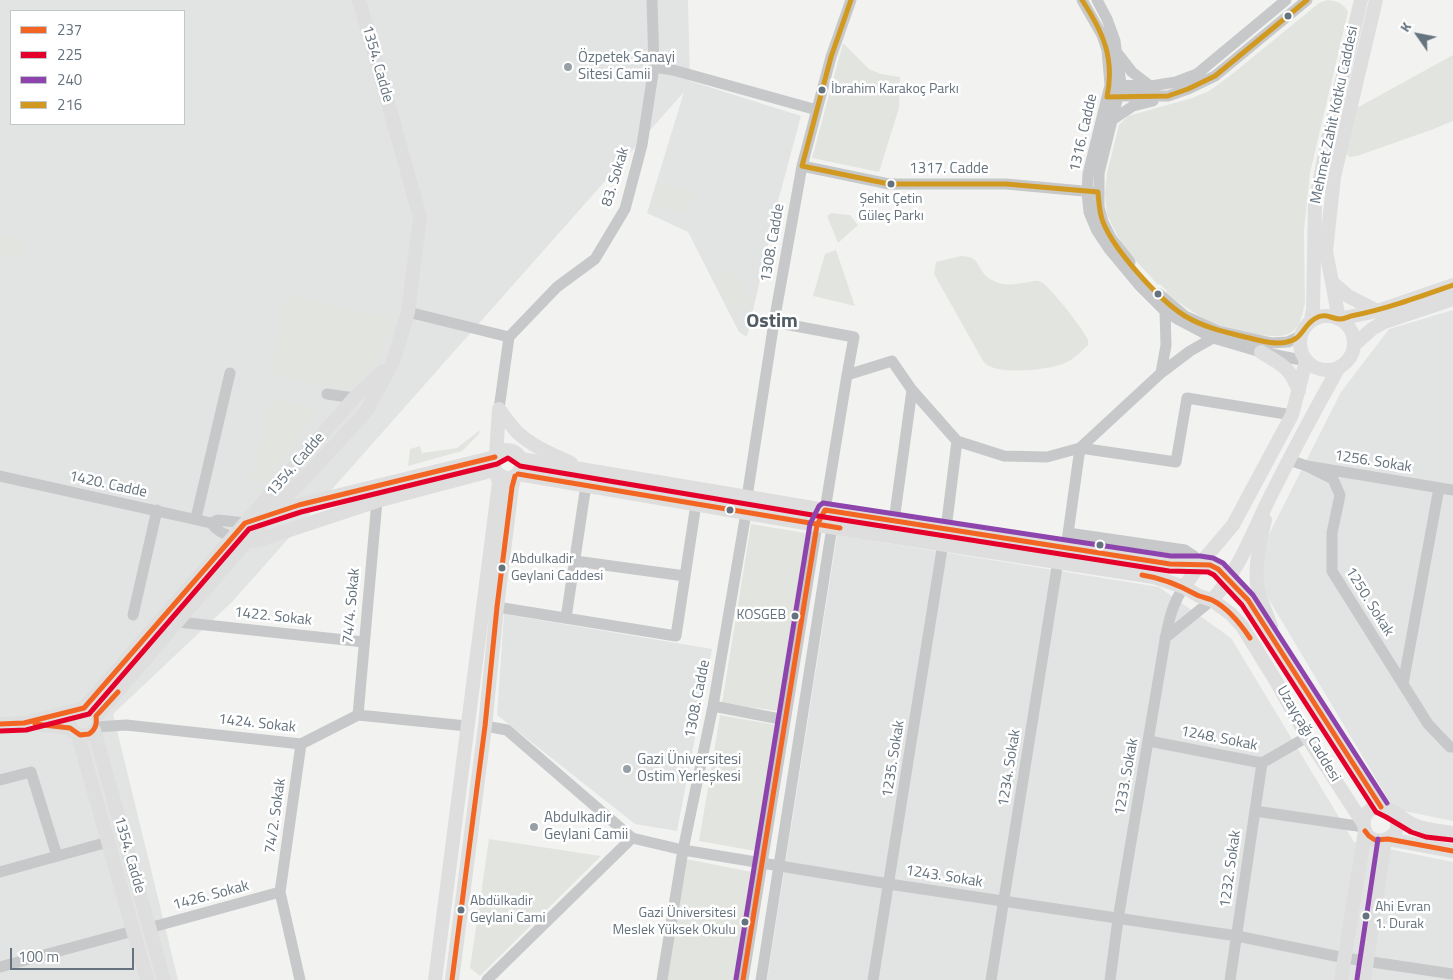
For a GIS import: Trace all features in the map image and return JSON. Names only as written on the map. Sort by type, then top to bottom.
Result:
[{"type":"main road","name":"1354. Cadde","points":[[164,980],[96,723],[266,516],[302,481],[368,408],[393,362],[408,312],[420,217],[358,0]]},
{"type":"main road","name":"Mehmet Zahit Kotku Caddesi","points":[[1339,319],[1326,251],[1334,177],[1376,0]]},
{"type":"main road","name":"Mehmet Zahit Kotku Caddesi","points":[[1311,320],[1313,309],[1315,203],[1357,2]]},
{"type":"main road","points":[[1333,283],[1348,296],[1377,311]]},
{"type":"main road","points":[[1339,319],[1377,311],[1453,285]]},
{"type":"main road","points":[[495,464],[500,476],[507,478],[516,475],[1154,577],[1184,587],[1199,596],[1212,600],[1222,589],[1240,559],[1289,460],[1339,367],[1349,358],[1354,345],[1372,329],[1384,322],[1453,299]]},
{"type":"main road","points":[[1339,367],[1322,370],[1306,361],[1300,350],[1300,336],[1306,325],[1318,317],[1325,316],[1339,319],[1346,323],[1350,329],[1354,345]]},
{"type":"main road","points":[[1261,352],[1287,368],[1294,378],[1299,391]]},
{"type":"main road","points":[[1184,587],[1200,564],[1233,525],[1292,415],[1306,361]]},
{"type":"main road","name":"1354. Cadde","points":[[146,980],[108,842],[74,732],[68,722],[234,537],[354,398],[393,362]]},
{"type":"main road","points":[[354,398],[368,408]]},
{"type":"main road","points":[[498,409],[517,432],[529,441],[585,470]]},
{"type":"main road","points":[[452,980],[485,726],[512,487],[520,469],[519,457],[498,409]]},
{"type":"main road","points":[[435,980],[499,483],[495,464],[498,409]]},
{"type":"main road","points":[[343,411],[357,421]]},
{"type":"main road","points":[[234,537],[248,540],[262,539],[495,464],[501,452],[509,450],[519,457],[585,470],[825,510],[1170,564],[1210,565],[1218,569],[1228,580]]},
{"type":"main road","points":[[245,523],[317,501],[495,464]]},
{"type":"main road","points":[[302,481],[304,491],[308,496],[317,501]]},
{"type":"main road","points":[[1270,497],[1258,549],[1257,584],[1277,646]]},
{"type":"main road","name":"Uzayçağı Caddesi","points":[[1228,580],[1248,600],[1386,809],[1411,824],[1428,830],[1453,833]]},
{"type":"main road","name":"Uzayçağı Caddesi","points":[[1212,600],[1231,614],[1242,626],[1276,681],[1307,737],[1364,827]]},
{"type":"main road","points":[[0,724],[24,723],[78,710],[91,711],[96,723],[90,734],[83,736],[74,732],[24,723]]},
{"type":"main road","points":[[467,726],[485,726]]},
{"type":"main road","points":[[1341,980],[1366,814],[1370,810],[1386,809],[1395,815],[1397,826],[1396,831],[1387,840],[1364,980]]},
{"type":"main road","points":[[1364,827],[1372,839],[1377,841],[1387,840],[1453,851]]},
{"type":"street","name":"83. Sokak","points":[[509,337],[557,287],[595,259],[625,209],[642,145],[654,67],[652,0]]},
{"type":"street","name":"1308. Cadde","points":[[747,497],[774,322],[802,166],[831,57],[851,0]]},
{"type":"street","name":"1316. Cadde","points":[[1082,0],[1102,35],[1107,50],[1114,90],[1088,174],[1092,192],[1111,238],[1141,277],[1185,316],[1218,331],[1272,343],[1288,342],[1300,336]]},
{"type":"street","name":"1316. Cadde","points":[[1097,0],[1112,34],[1116,52],[1112,120],[1099,173],[1092,192],[1089,212],[1097,231],[1109,249],[1140,285],[1179,320],[1214,338],[1261,352],[1306,361]]},
{"type":"street","points":[[1114,90],[1176,82],[1197,74],[1286,0]]},
{"type":"street","points":[[1112,120],[1133,106],[1188,89],[1215,76],[1307,0]]},
{"type":"street","points":[[1116,52],[1132,72],[1151,86]]},
{"type":"street","points":[[654,67],[673,70],[817,110]]},
{"type":"street","points":[[1114,90],[1168,96]]},
{"type":"street","name":"1317. Cadde","points":[[802,166],[889,184],[1006,184],[1092,192]]},
{"type":"street","points":[[1161,373],[1166,345],[1166,310]]},
{"type":"street","points":[[408,312],[509,337],[498,409]]},
{"type":"street","points":[[743,980],[817,524],[825,510],[854,337],[774,322]]},
{"type":"street","points":[[1066,548],[1080,448],[1161,373],[1190,351],[1214,338]]},
{"type":"street","points":[[847,375],[892,361],[912,390],[957,441],[1004,456],[1046,457],[1080,448],[1176,462],[1187,398],[1292,415]]},
{"type":"street","points":[[196,518],[230,373]]},
{"type":"street","points":[[894,521],[912,390]]},
{"type":"street","points":[[343,411],[327,394],[354,398]]},
{"type":"street","points":[[946,528],[957,441]]},
{"type":"street","name":"1256. Sokak","points":[[1289,460],[1307,466],[1453,490]]},
{"type":"street","name":"1250. Sokak","points":[[1307,466],[1333,479],[1340,494],[1332,532],[1332,571],[1428,724],[1450,747],[1453,747]]},
{"type":"street","name":"1420. Cadde","points":[[0,476],[196,518],[211,523],[216,530],[234,537]]},
{"type":"street","points":[[566,618],[586,486]]},
{"type":"street","points":[[1403,684],[1439,488]]},
{"type":"street","name":"74/4. Sokak","points":[[358,715],[377,501]]},
{"type":"street","points":[[497,608],[676,636],[696,504]]},
{"type":"street","points":[[133,615],[157,510]]},
{"type":"street","points":[[761,980],[832,527],[825,510]]},
{"type":"street","name":"1308. Cadde","points":[[662,980],[683,850],[713,706],[746,512]]},
{"type":"street","name":"1420. Cadde","points":[[211,523],[218,520],[245,523]]},
{"type":"street","points":[[1068,533],[1185,550],[1194,556],[1200,564]]},
{"type":"street","name":"1235. Sokak","points":[[873,980],[890,884],[943,544]]},
{"type":"street","points":[[575,561],[685,576]]},
{"type":"street","name":"1234. Sokak","points":[[991,980],[1058,561]]},
{"type":"street","name":"1233. Sokak","points":[[1110,980],[1118,919],[1165,638],[1175,600],[1184,587]]},
{"type":"street","points":[[1165,638],[1212,600]]},
{"type":"street","name":"1422. Sokak","points":[[178,622],[364,642]]},
{"type":"street","points":[[713,706],[785,720]]},
{"type":"street","points":[[358,715],[467,726]]},
{"type":"street","name":"1424. Sokak","points":[[96,723],[302,744],[358,715]]},
{"type":"street","points":[[485,726],[507,730],[632,838],[487,980]]},
{"type":"street","name":"1248. Sokak","points":[[1148,741],[1262,763],[1307,737]]},
{"type":"street","name":"74/2. Sokak","points":[[280,892],[302,744]]},
{"type":"street","name":"1232. Sokak","points":[[1230,980],[1262,763]]},
{"type":"street","points":[[0,780],[31,772],[58,856]]},
{"type":"street","points":[[1255,811],[1364,827]]},
{"type":"street","name":"1243. Sokak","points":[[632,838],[683,850],[779,866],[1237,936],[1345,958],[1453,974]]},
{"type":"street","points":[[0,872],[108,842]]},
{"type":"street","points":[[280,892],[300,980]]},
{"type":"street","name":"1426. Sokak","points":[[149,928],[280,892]]},
{"type":"street","points":[[0,968],[133,931]]},
{"type":"shaded area","points":[[0,0],[688,0],[690,81],[801,116],[777,205],[747,337],[739,332],[688,232],[647,213],[684,92],[233,601],[113,714],[178,980],[0,980]]},
{"type":"shaded area","points":[[1327,0],[1339,3],[1348,12],[1310,173],[1304,231],[1305,302],[1302,316],[1296,328],[1284,335],[1260,335],[1230,329],[1202,317],[1166,293],[1167,291],[1160,284],[1158,285],[1126,250],[1117,235],[1107,215],[1105,194],[1107,173],[1119,125],[1128,116],[1192,98],[1209,91],[1319,3]]},
{"type":"shaded area","points":[[843,43],[869,69],[881,74],[900,77],[899,108],[879,172],[812,158]]},
{"type":"shaded area","points":[[1453,55],[1453,121],[1357,156],[1349,157],[1346,152],[1355,109]]},
{"type":"shaded area","points":[[658,181],[694,192],[688,214],[652,203]]},
{"type":"shaded area","points":[[831,213],[850,215],[858,225],[838,243],[827,216]]},
{"type":"shaded area","points":[[0,236],[27,242],[23,260],[0,255]]},
{"type":"shaded area","points":[[836,250],[855,306],[813,296],[825,254]]},
{"type":"shaded area","points":[[961,256],[973,258],[987,276],[1001,284],[1041,282],[1073,317],[1088,339],[1088,345],[1070,360],[1056,366],[1037,369],[1005,370],[988,365],[983,361],[934,274],[936,262]]},
{"type":"shaded area","points":[[734,270],[751,301],[732,312],[715,280]]},
{"type":"shaded area","points":[[287,295],[393,318],[378,360],[366,376],[356,384],[341,389],[270,373]]},
{"type":"shaded area","points":[[1453,310],[1453,821],[1394,809],[1262,588],[1263,546],[1341,392],[1389,329]]},
{"type":"shaded area","points":[[272,399],[317,409],[270,478],[264,482],[251,482]]},
{"type":"shaded area","points":[[480,430],[479,434],[462,451],[408,466],[410,449],[420,446],[422,453],[457,448]]},
{"type":"shaded area","points":[[751,524],[806,533],[777,711],[722,703]]},
{"type":"shaded area","points":[[837,535],[1159,587],[1231,638],[1354,842],[1453,862],[1453,980],[767,980]]},
{"type":"shaded area","name":"Gazi Üniversitesi Ostim Yerleşkesi","points":[[504,614],[712,649],[677,831],[635,824],[497,715]]},
{"type":"shaded area","points":[[720,715],[776,725],[755,851],[699,841]]},
{"type":"shaded area","points":[[489,839],[601,856],[480,976],[470,968]]},
{"type":"shaded area","points":[[686,859],[752,872],[735,980],[667,980]]},
{"type":"transit line","name":"216","points":[[851,0],[831,57],[802,166],[889,184],[1006,184],[1098,192],[1103,222],[1117,246],[1138,274],[1174,309],[1199,323],[1266,342],[1282,343],[1293,340],[1297,338],[1309,323],[1321,316],[1343,319],[1453,285]]},
{"type":"transit line","name":"216","points":[[1082,0],[1096,23],[1105,46],[1109,70],[1107,97],[1168,96],[1215,76],[1307,0]]},
{"type":"transit line","name":"237","points":[[0,724],[24,723],[84,708],[245,523],[299,505],[495,457]]},
{"type":"transit line","name":"225","points":[[0,731],[26,730],[89,714],[249,529],[301,512],[497,464],[508,458],[520,466],[824,517],[1169,571],[1208,572],[1214,575],[1242,605],[1376,812],[1411,832],[1426,837],[1452,840]]},
{"type":"transit line","name":"237","points":[[518,474],[840,528]]},
{"type":"transit line","name":"237","points":[[452,980],[485,726],[497,607],[515,476]]},
{"type":"transit line","name":"240","points":[[736,979],[810,524],[819,506],[823,503],[1171,556],[1200,556],[1213,558],[1223,563],[1253,595],[1387,803]]},
{"type":"transit line","name":"237","points":[[743,980],[817,525],[825,510],[1170,564],[1210,565],[1218,569],[1248,600],[1381,807]]},
{"type":"transit line","name":"237","points":[[1142,575],[1170,582],[1218,603],[1233,616],[1250,638]]},
{"type":"transit line","name":"237","points":[[35,724],[70,728],[80,735],[89,734],[95,726],[96,716],[118,692]]},
{"type":"transit line","name":"237","points":[[1365,831],[1375,840],[1388,839],[1453,851]]},
{"type":"transit line","name":"240","points":[[1357,979],[1378,839]]},
{"type":"place","name":"Özpetek Sanayi Sitesi Camii","points":[[568,67]]},
{"type":"place","name":"İbrahim Karakoç Parkı","points":[[822,90]]},
{"type":"place","name":"Şehit Çetin Güleç Parkı","points":[[891,184]]},
{"type":"place","name":"Abdulkadir Geylani Caddesi","points":[[502,568]]},
{"type":"place","name":"KOSGEB","points":[[795,616]]},
{"type":"place","name":"Gazi Üniversitesi Ostim Yerleşkesi","points":[[627,769]]},
{"type":"place","name":"Abdulkadir Geylani Camii","points":[[534,827]]},
{"type":"place","name":"Abdülkadir Geylani Cami","points":[[461,910]]},
{"type":"place","name":"Ahi Evran 1. Durak","points":[[1366,916]]},
{"type":"place","name":"Gazi Üniversitesi Meslek Yüksek Okulu","points":[[745,922]]},
{"type":"district","name":"Ostim","points":[[772,322]]}]
